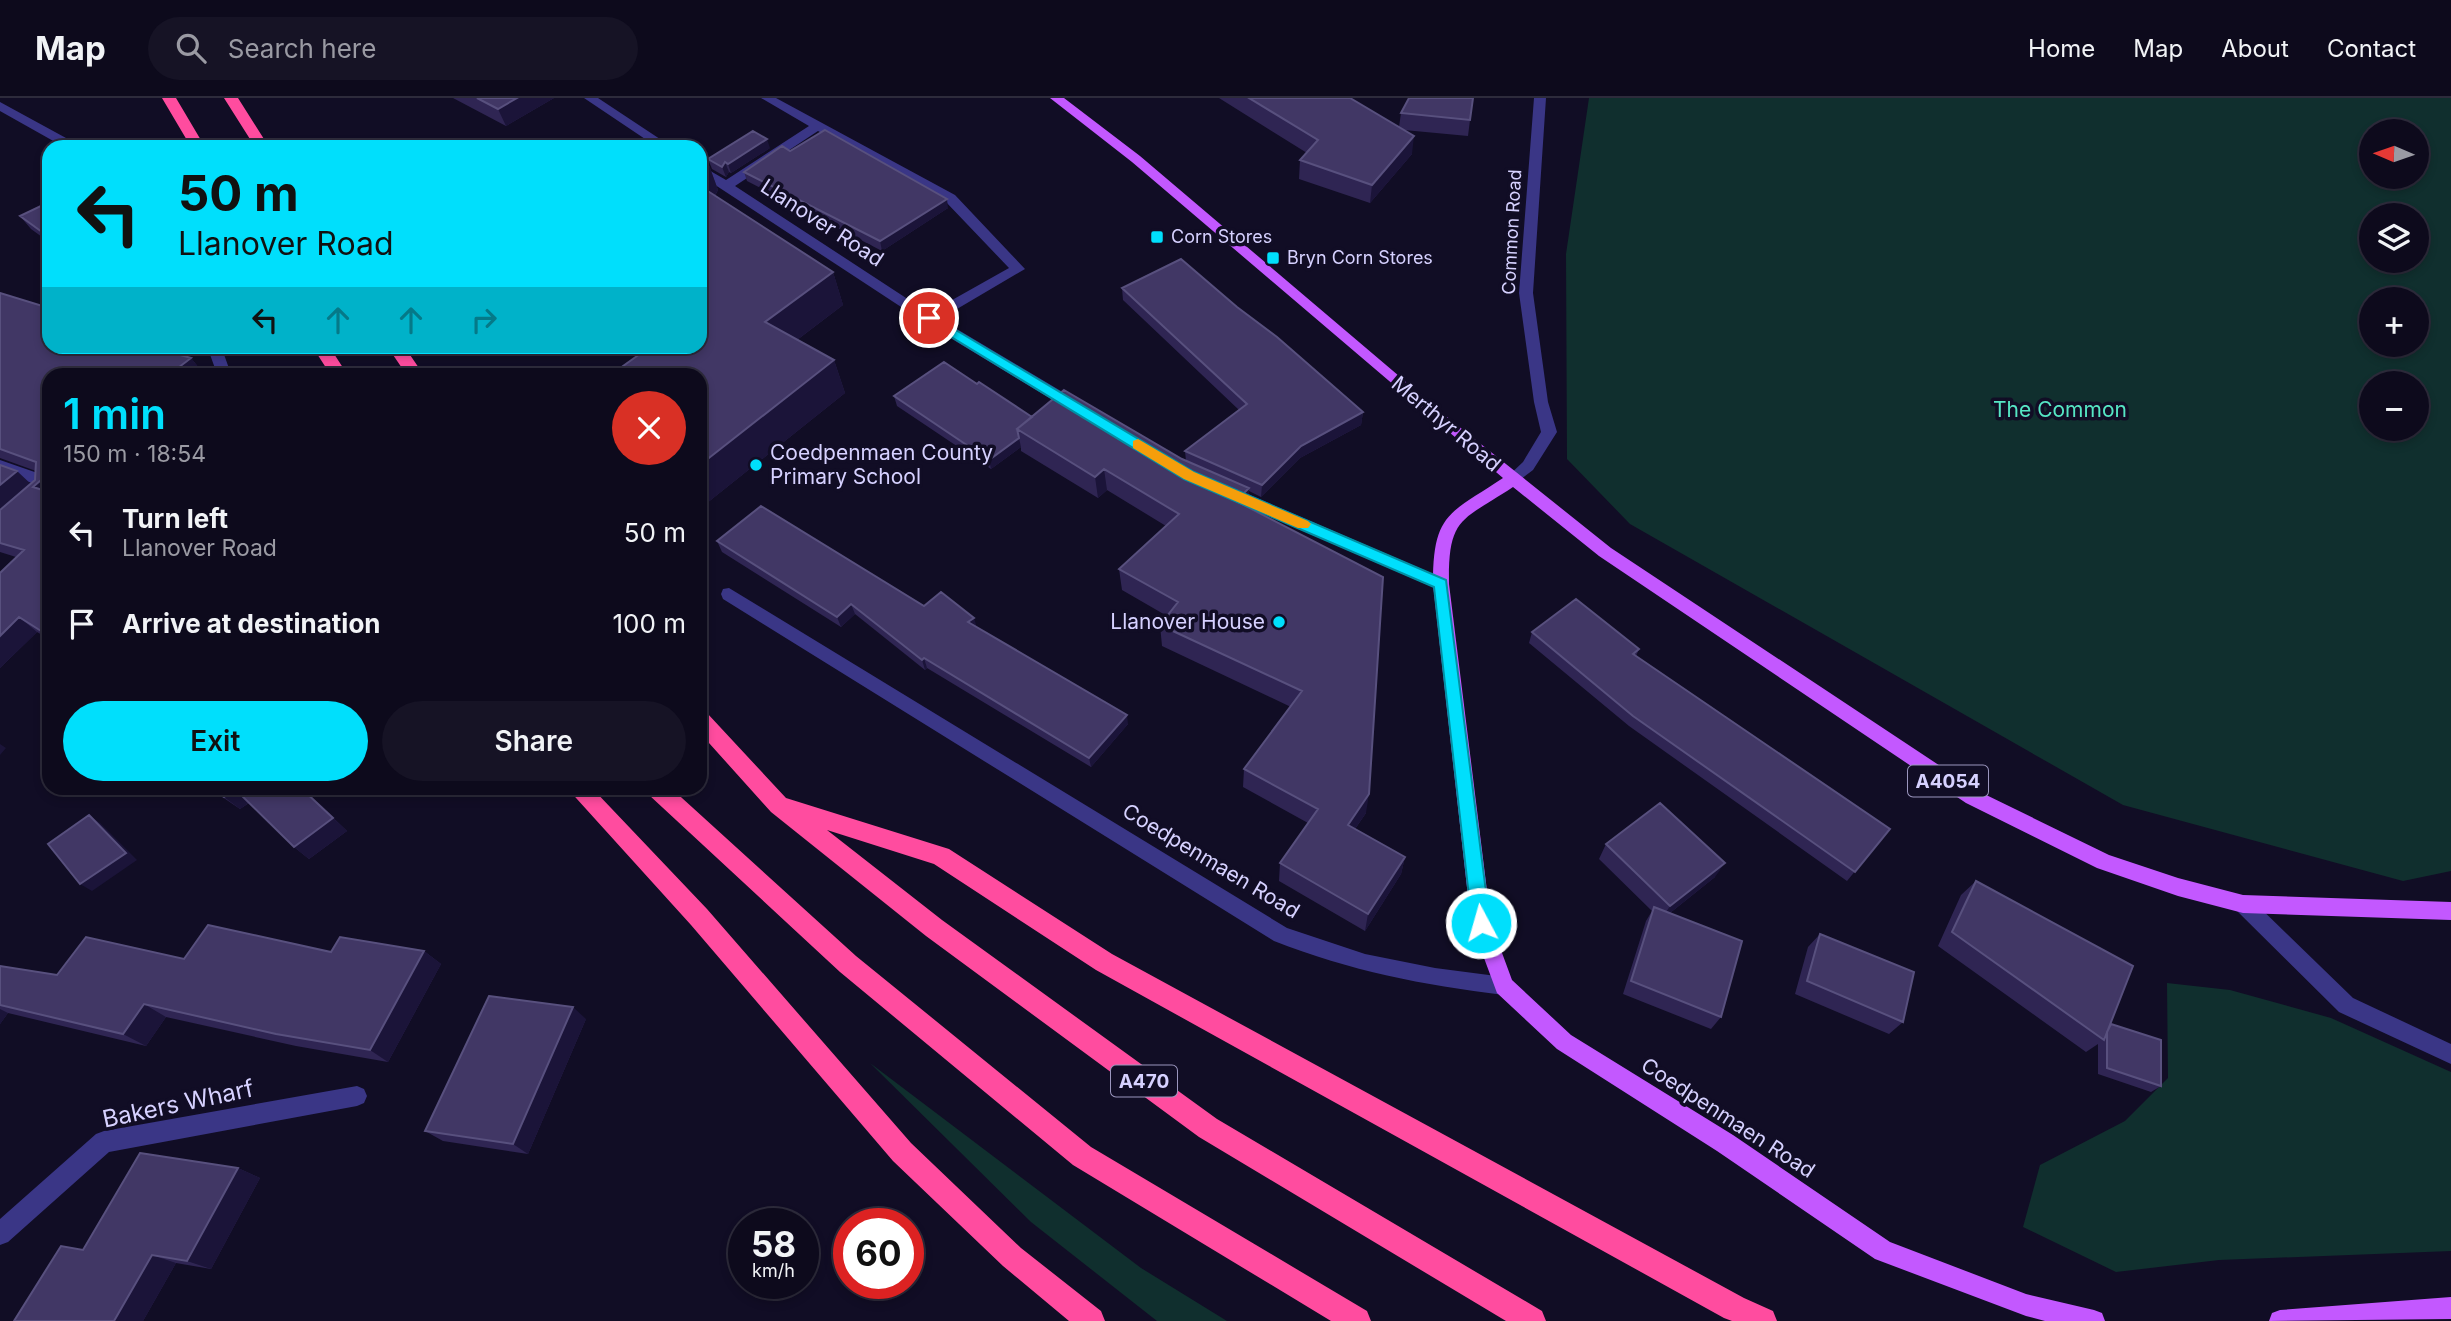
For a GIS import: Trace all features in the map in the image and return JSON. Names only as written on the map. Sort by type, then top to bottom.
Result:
[{"type":"highway","points":[[169,98],[194,140]]},
{"type":"highway","points":[[231,98],[258,140]]},
{"type":"highway","name":"A470","points":[[707,727],[779,805],[934,928],[1208,1128],[1532,1321]]},
{"type":"highway","points":[[585,795],[699,916],[902,1152],[1012,1257],[1091,1321]]},
{"type":"highway","points":[[664,795],[848,964],[1082,1156],[1357,1321]]},
{"type":"highway","points":[[779,805],[941,856],[1104,962],[1288,1060],[1734,1308],[1763,1321]]},
{"type":"main road","name":"Merthyr Road","points":[[1056,98],[1136,159],[1512,480],[1494,494],[1458,513],[1443,538],[1441,584],[1481,923],[1504,986]]},
{"type":"main road","name":"A4054","points":[[1512,480],[1605,552],[1972,797],[2104,862],[2178,887],[2243,904],[2351,910],[2451,911]]},
{"type":"main road","name":"Coedpenmaen Road","points":[[1504,986],[1564,1042],[1725,1143],[1883,1251],[2026,1305],[2094,1321]]},
{"type":"main road","points":[[2280,1321],[2451,1308]]},
{"type":"street","points":[[590,98],[655,140]]},
{"type":"street","points":[[767,98],[950,198],[1018,269],[929,318]]},
{"type":"street","name":"Common Road","points":[[1512,480],[1528,466],[1549,432],[1541,402],[1526,293],[1540,98]]},
{"type":"street","points":[[0,106],[61,140]]},
{"type":"street","points":[[726,186],[817,126]]},
{"type":"street","name":"Llanover Road","points":[[707,174],[929,318],[1095,418]]},
{"type":"street","points":[[0,466],[42,484]]},
{"type":"street","points":[[1214,486],[1441,584]]},
{"type":"street","name":"Coedpenmaen Road","points":[[729,594],[1281,935],[1365,963],[1435,977],[1504,986]]},
{"type":"street","points":[[2243,904],[2346,1005],[2451,1054]]},
{"type":"street","name":"Bakers Wharf","points":[[0,1234],[104,1142],[357,1096]]},
{"type":"green space","name":"The Common","points":[[1589,98],[2451,98],[2451,871],[2403,881],[2123,805],[1630,524],[1567,459],[1566,254]]},
{"type":"green space","points":[[2167,983],[2230,990],[2331,1018],[2451,1072],[2451,1251],[2219,1260],[2116,1272],[2023,1227],[2040,1165],[2125,1121],[2168,1078]]},
{"type":"green space","points":[[870,1063],[1141,1268],[1227,1321],[1157,1321],[1031,1222]]},
{"type":"building","points":[[477,98],[517,98],[498,109]]},
{"type":"building","points":[[1249,98],[1350,98],[1414,136],[1372,185],[1300,160],[1318,140]]},
{"type":"building","points":[[1409,98],[1473,98],[1470,120],[1401,113]]},
{"type":"building","points":[[825,130],[947,199],[880,241],[744,172],[782,146],[790,151]]},
{"type":"building","points":[[753,131],[767,139],[728,164],[725,162],[722,167],[708,159]]},
{"type":"building","points":[[707,191],[833,272],[765,322],[834,360],[707,460],[707,368],[620,368],[640,354],[707,354]]},
{"type":"building","points":[[42,205],[42,232],[20,216]]},
{"type":"building","points":[[1181,259],[1363,412],[1301,446],[1262,485],[1185,451],[1247,404],[1122,288]]},
{"type":"building","points":[[0,293],[42,306],[42,354],[177,354],[191,358],[178,368],[42,368],[42,479],[33,487],[42,490],[42,632],[19,617],[0,636],[0,573],[24,550],[0,543],[0,510],[35,480],[36,462],[0,449]]},
{"type":"building","points":[[944,362],[1032,417],[1017,429],[1019,438],[989,460],[894,396]]},
{"type":"building","points":[[1064,390],[1182,459],[1249,488],[1236,501],[1383,577],[1369,794],[1348,825],[1405,857],[1368,914],[1280,863],[1318,809],[1244,769],[1302,691],[1160,625],[1178,602],[1119,569],[1179,514],[1104,469],[1095,477],[1017,429]]},
{"type":"building","points":[[0,465],[17,471],[0,485]]},
{"type":"building","points":[[761,506],[924,606],[941,592],[974,618],[968,622],[1127,715],[1089,758],[924,658],[922,660],[851,604],[837,617],[717,541]]},
{"type":"building","points":[[1576,599],[1639,649],[1633,654],[1890,829],[1855,872],[1633,716],[1532,632]]},
{"type":"building","points":[[241,795],[308,795],[333,818],[294,847]]},
{"type":"building","points":[[1660,803],[1725,863],[1670,906],[1606,844]]},
{"type":"building","points":[[89,815],[126,853],[80,884],[48,844]]},
{"type":"building","points":[[1976,881],[2133,966],[2104,1040],[1952,932]]},
{"type":"building","points":[[1654,907],[1742,941],[1721,1017],[1631,981]]},
{"type":"building","points":[[208,925],[331,952],[340,937],[424,951],[370,1050],[276,1034],[144,1004],[123,1034],[0,1005],[0,966],[57,975],[86,937],[184,959]]},
{"type":"building","points":[[1820,934],[1914,972],[1903,1022],[1807,981]]},
{"type":"building","points":[[489,996],[573,1007],[513,1144],[425,1131]]},
{"type":"building","points":[[2111,1024],[2161,1040],[2161,1086],[2107,1068],[2107,1032]]},
{"type":"building","points":[[140,1153],[238,1168],[187,1261],[152,1255],[114,1321],[14,1321],[61,1246],[83,1250]]},
{"type":"slow traffic","points":[[1138,444],[1189,475],[1303,524]]},
{"type":"place","name":"Corn Stores","points":[[1157,237]]},
{"type":"place","name":"Bryn Corn Stores","points":[[1273,258]]},
{"type":"place","name":"Coedpenmaen County Primary School","points":[[756,465]]},
{"type":"place","name":"Llanover House","points":[[1279,622]]},
{"type":"route","points":[[929,318],[1189,475],[1441,584],[1481,923]]}]
